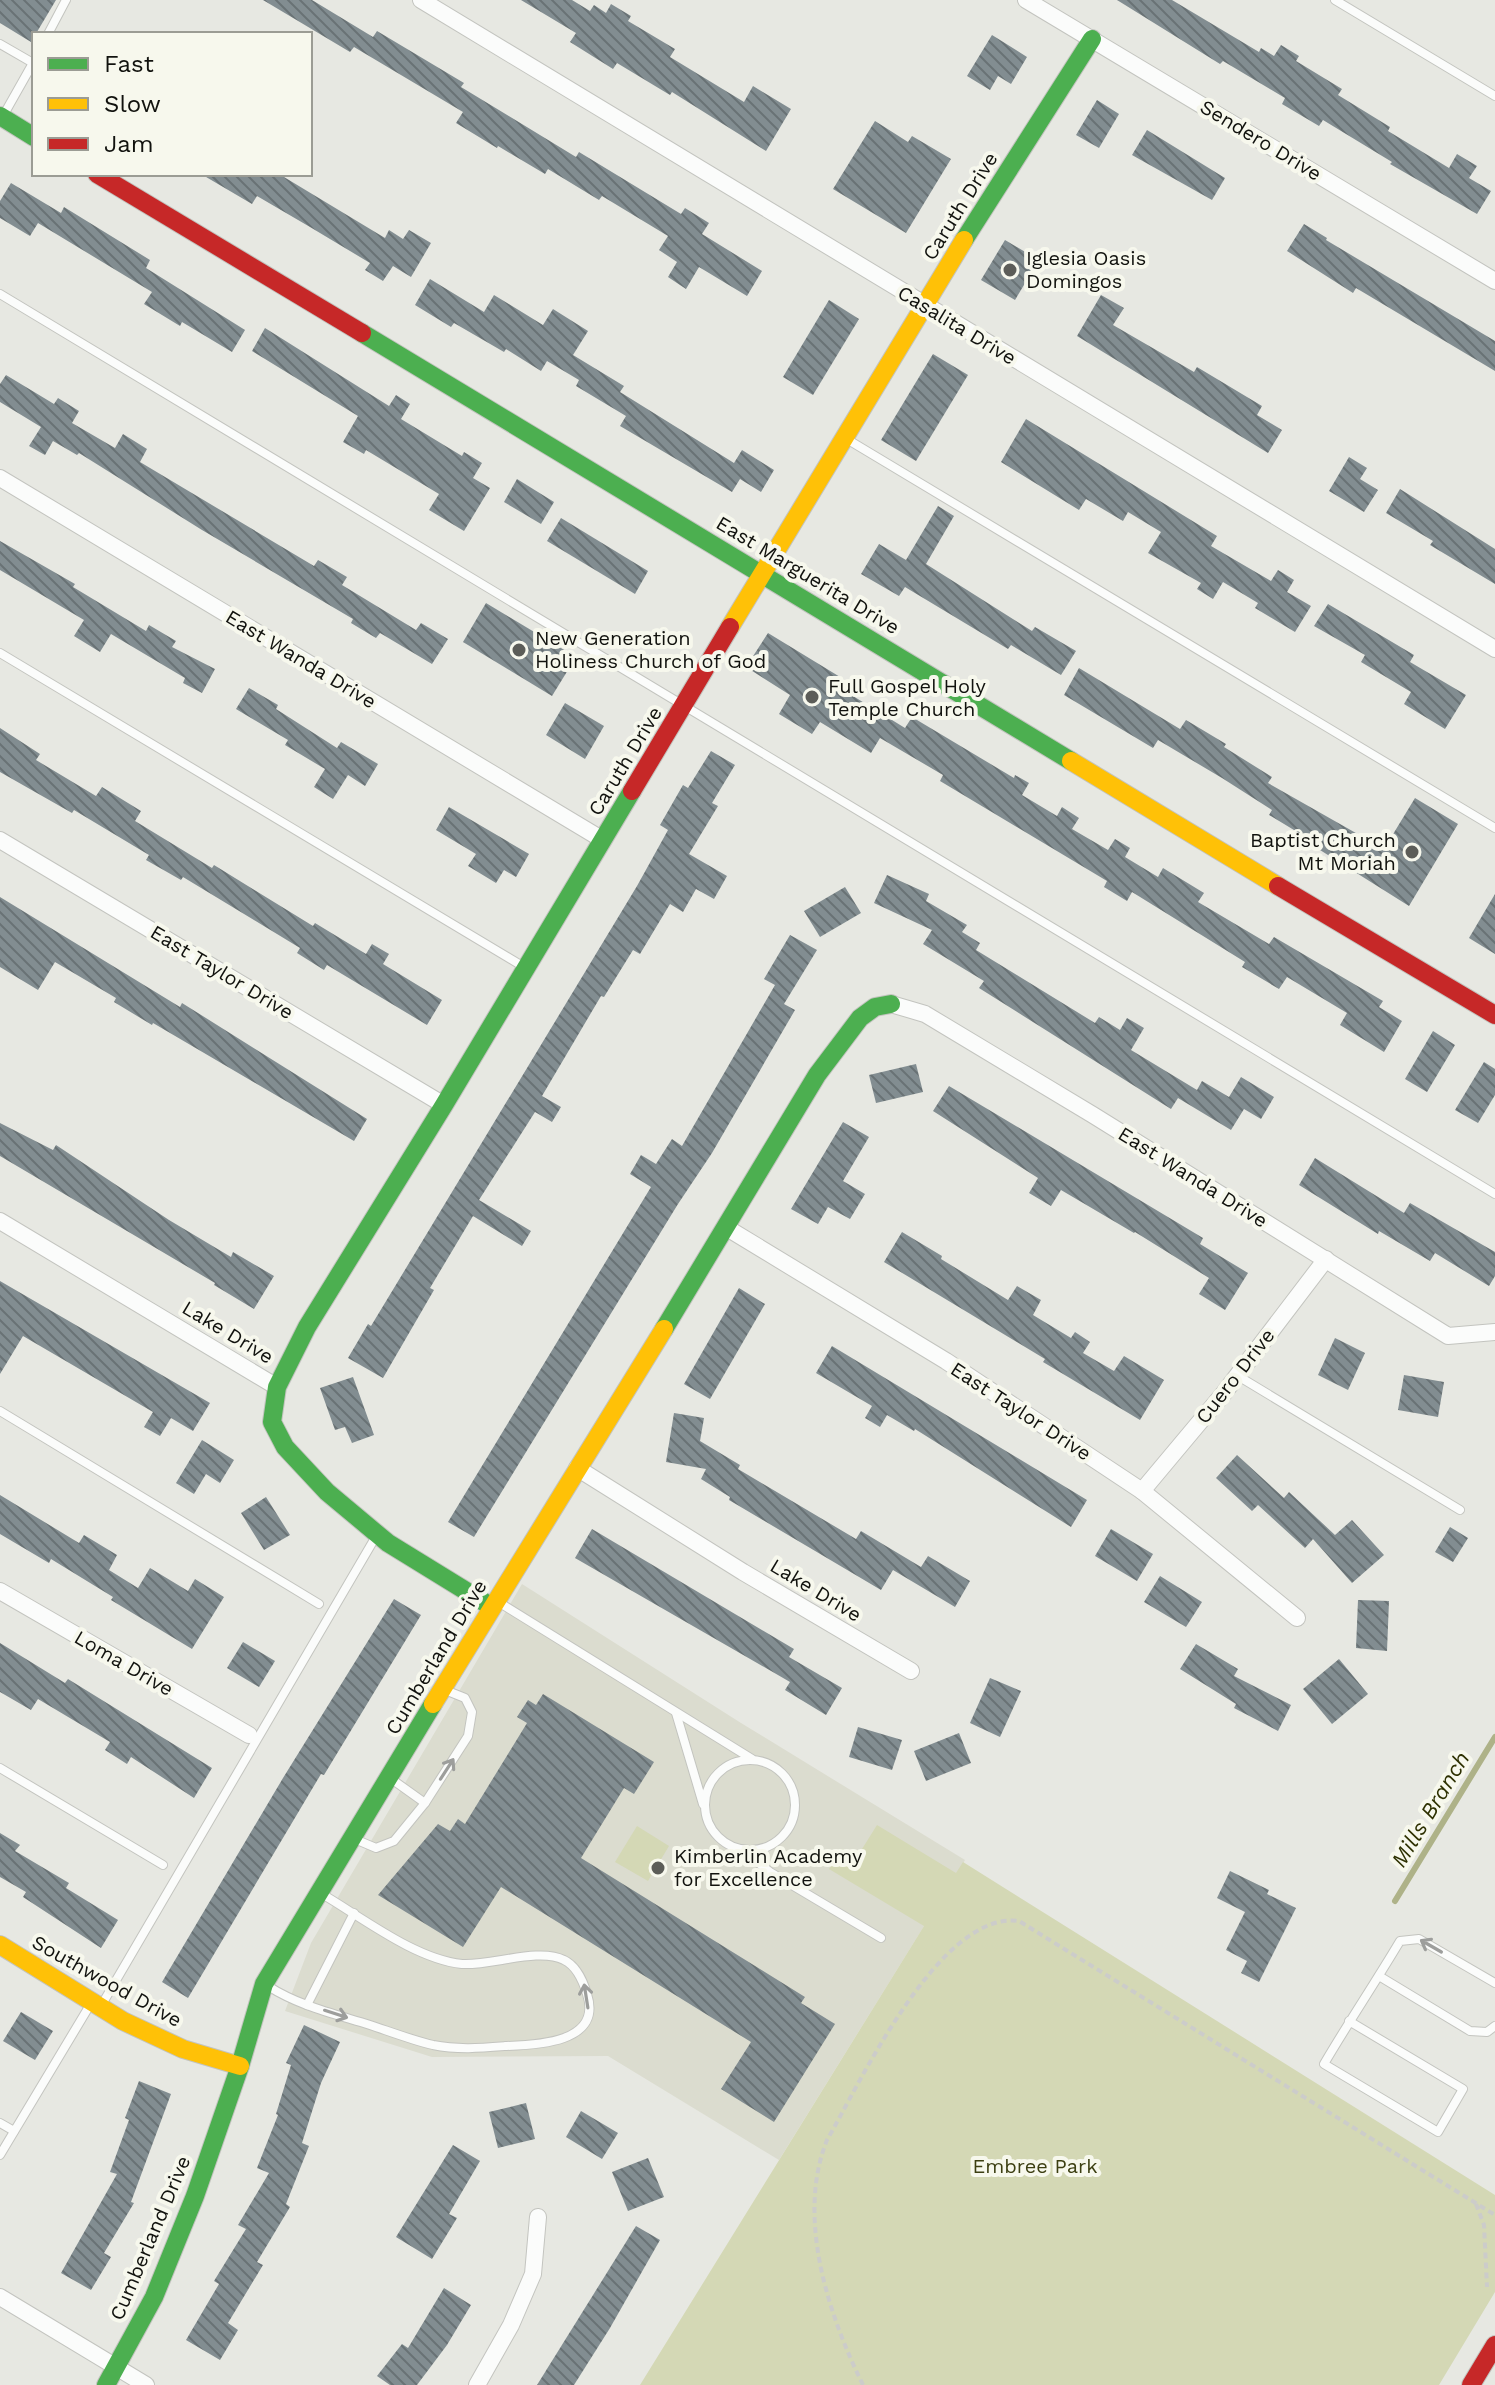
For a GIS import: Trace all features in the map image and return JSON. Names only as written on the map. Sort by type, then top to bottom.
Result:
[{"type":"street","name":"Casalita Drive","points":[[421,0],[1495,649]]},
{"type":"street","name":"Sendero Drive","points":[[1026,0],[1495,281]]},
{"type":"street","name":"Caruth Drive","points":[[277,1387],[307,1327],[444,1105],[923,305],[1092,39]]},
{"type":"street","points":[[1,117],[32,136]]},
{"type":"street","name":"East Marguerita Drive","points":[[100,176],[1495,1015]]},
{"type":"street","name":"East Wanda Drive","points":[[0,478],[603,840]]},
{"type":"street","name":"East Taylor Drive","points":[[0,840],[444,1105]]},
{"type":"street","name":"East Wanda Drive","points":[[891,1004],[925,1014],[1448,1336],[1495,1332]]},
{"type":"street","name":"Cumberland Drive","points":[[106,2385],[154,2297],[195,2196],[240,2066],[264,1984],[577,1468],[727,1228],[817,1075],[860,1018],[875,1007],[891,1004]]},
{"type":"street","name":"Lake Drive","points":[[0,1221],[277,1387],[272,1422],[285,1447],[327,1492],[377,1534],[494,1604]]},
{"type":"street","name":"East Taylor Drive","points":[[727,1228],[946,1361],[1142,1491],[1297,1618]]},
{"type":"street","name":"Cuero Drive","points":[[1142,1491],[1326,1259]]},
{"type":"street","name":"Lake Drive","points":[[577,1468],[743,1572],[911,1671]]},
{"type":"street","name":"Loma Drive","points":[[0,1591],[249,1735]]},
{"type":"street","name":"Southwood Drive","points":[[0,1945],[96,2004],[183,2049],[240,2066]]},
{"type":"street","points":[[477,2385],[511,2325],[533,2274],[538,2217]]},
{"type":"street","points":[[0,2297],[146,2385]]},
{"type":"street","points":[[1471,2385],[1495,2345]]},
{"type":"lane","points":[[49,32],[66,0]]},
{"type":"lane","points":[[1335,0],[1495,96]]},
{"type":"lane","points":[[0,44],[32,61]]},
{"type":"lane","points":[[1,117],[32,64]]},
{"type":"lane","points":[[0,294],[1495,1194]]},
{"type":"lane","points":[[844,437],[1495,828]]},
{"type":"lane","points":[[0,653],[526,968]]},
{"type":"lane","points":[[1237,1375],[1460,1510]]},
{"type":"lane","points":[[0,1411],[319,1604]]},
{"type":"lane","points":[[0,2155],[96,2004],[377,1534]]},
{"type":"lane","points":[[494,1604],[676,1712],[752,1759],[779,1770],[789,1781],[795,1810],[791,1824],[771,1845],[742,1849],[727,1844],[716,1835],[708,1822],[676,1712]]},
{"type":"lane","points":[[352,1838],[376,1848],[394,1841],[425,1803],[468,1736],[472,1712],[465,1698],[442,1689]]},
{"type":"lane","points":[[704,1807],[712,1779],[723,1768],[737,1761],[752,1759]]},
{"type":"lane","points":[[0,1768],[163,1865]]},
{"type":"lane","points":[[389,1777],[425,1803]]},
{"type":"lane","points":[[742,1849],[770,1872],[881,1938]]},
{"type":"lane","points":[[264,1984],[307,2005],[431,2045],[457,2049],[548,2044],[568,2038],[581,2027],[587,2015],[589,1999],[582,1978],[566,1960],[550,1956],[464,1964],[439,1959],[414,1949],[321,1893]]},
{"type":"lane","points":[[307,2005],[354,1913]]},
{"type":"lane","points":[[1349,2021],[1463,2089],[1438,2132],[1324,2064],[1349,2021],[1400,1941],[1419,1939],[1495,1983]]},
{"type":"lane","points":[[1379,1976],[1470,2031],[1487,2032],[1495,2026]]},
{"type":"lane","points":[[0,2123],[14,2131]]},
{"type":"path","points":[[863,2385],[833,2312],[817,2248],[816,2180],[820,2157],[911,1996],[954,1948],[996,1923],[1019,1921],[1495,2215]]},
{"type":"path","points":[[1475,2203],[1484,2225],[1487,2287]]},
{"type":"shaded area","name":"Kimberlin Academy for Excellence","points":[[522,1584],[965,1860],[779,2160],[608,2056],[432,2057],[285,2011],[311,1943]]},
{"type":"green space","name":"Embree Park","points":[[877,1825],[956,1873],[963,1862],[1495,2195],[1495,2292],[1439,2385],[640,2385],[924,1926],[829,1869],[842,1849],[857,1857]]},
{"type":"green space","points":[[637,1826],[669,1846],[648,1881],[615,1862]]},
{"type":"building","points":[[0,0],[56,0],[37,32],[32,32],[31,42],[0,23]]},
{"type":"building","points":[[263,0],[312,0],[373,37],[377,31],[464,83],[461,87],[576,157],[579,152],[681,214],[685,208],[709,223],[702,234],[762,271],[747,296],[699,267],[686,289],[668,277],[677,262],[659,250],[668,236],[602,196],[599,200],[548,169],[545,174],[497,148],[456,123],[463,112],[354,47],[350,52]]},
{"type":"building","points":[[521,0],[572,0],[590,11],[594,5],[606,13],[611,4],[631,16],[628,21],[675,49],[670,57],[744,102],[753,86],[791,109],[766,151],[672,92],[670,95],[617,63],[613,69],[570,42],[576,33]]},
{"type":"building","points":[[1117,0],[1172,0],[1259,52],[1261,48],[1274,56],[1281,45],[1299,56],[1296,61],[1342,89],[1338,95],[1390,127],[1388,131],[1449,168],[1457,154],[1477,166],[1469,178],[1491,191],[1477,214],[1390,164],[1392,162],[1323,120],[1319,126],[1282,104],[1285,98],[1223,61],[1220,64]]},
{"type":"building","points":[[992,35],[1027,57],[1011,84],[998,76],[990,90],[967,76]]},
{"type":"building","points":[[1097,100],[1119,114],[1099,148],[1076,135]]},
{"type":"building","points":[[875,121],[908,142],[912,136],[951,159],[906,233],[833,189]]},
{"type":"building","points":[[1147,130],[1225,178],[1212,200],[1132,155]]},
{"type":"building","points":[[204,176],[282,176],[385,238],[389,230],[403,239],[409,230],[431,243],[411,277],[393,266],[383,281],[365,270],[370,263],[310,227],[257,196],[252,204]]},
{"type":"building","points":[[11,183],[61,213],[64,207],[150,260],[146,268],[245,330],[232,352],[144,304],[152,292],[38,223],[30,236],[0,218],[0,201]]},
{"type":"building","points":[[1304,224],[1495,341],[1495,371],[1356,288],[1353,293],[1287,251]]},
{"type":"building","name":"Iglesia Oasis Domingos","points":[[1005,240],[1039,260],[1015,300],[981,280]]},
{"type":"building","points":[[430,279],[484,312],[494,295],[543,325],[553,309],[588,331],[573,355],[624,386],[620,392],[734,463],[742,450],[774,470],[761,492],[740,479],[732,492],[620,426],[626,416],[576,386],[579,380],[547,361],[541,371],[506,349],[504,352],[454,323],[451,327],[415,305]]},
{"type":"building","points":[[1101,295],[1124,308],[1113,325],[1194,372],[1197,367],[1262,406],[1257,415],[1282,430],[1268,453],[1077,336]]},
{"type":"building","points":[[829,300],[859,319],[813,395],[783,377]]},
{"type":"building","points":[[265,328],[389,406],[396,395],[410,404],[401,419],[462,456],[464,452],[482,463],[473,478],[490,488],[464,531],[429,510],[439,494],[366,450],[364,454],[343,442],[358,416],[252,351]]},
{"type":"building","points":[[933,354],[968,375],[916,461],[881,440]]},
{"type":"building","points":[[6,375],[54,404],[58,398],[79,411],[72,423],[115,448],[123,434],[147,449],[140,462],[314,566],[318,560],[347,577],[342,585],[416,630],[421,623],[448,639],[432,664],[380,633],[376,638],[351,623],[353,619],[79,453],[77,455],[53,441],[45,455],[29,446],[41,427],[0,402],[0,384]]},
{"type":"building","points":[[1026,419],[1217,536],[1211,546],[1271,581],[1278,570],[1294,580],[1287,592],[1311,606],[1295,632],[1255,608],[1258,603],[1223,582],[1213,599],[1197,589],[1201,583],[1148,553],[1161,532],[1128,512],[1123,521],[1086,499],[1079,510],[1001,462]]},
{"type":"building","points":[[1349,457],[1367,468],[1360,479],[1378,490],[1364,512],[1329,491]]},
{"type":"building","points":[[517,479],[554,502],[541,524],[504,502]]},
{"type":"building","points":[[1400,489],[1495,549],[1495,584],[1430,545],[1433,541],[1386,513]]},
{"type":"building","points":[[938,506],[954,516],[926,564],[1032,631],[1035,627],[1076,651],[1061,675],[1011,645],[1008,649],[905,587],[899,596],[861,574],[879,544],[906,560]]},
{"type":"building","points":[[561,518],[648,571],[635,594],[547,541]]},
{"type":"building","points":[[0,541],[75,584],[73,587],[146,631],[149,625],[176,641],[172,647],[215,669],[202,693],[183,683],[185,678],[111,634],[100,652],[74,636],[84,620],[0,570]]},
{"type":"building","name":"New Generation Holiness Church of God","points":[[486,603],[576,657],[552,696],[463,642]]},
{"type":"building","points":[[1328,604],[1414,655],[1410,662],[1466,695],[1445,729],[1404,704],[1411,692],[1361,662],[1365,655],[1314,626]]},
{"type":"building","points":[[768,633],[845,680],[840,688],[905,728],[912,717],[1014,778],[1015,775],[1029,783],[1022,795],[1057,816],[1062,807],[1079,818],[1072,829],[1108,850],[1115,839],[1130,848],[1125,857],[1158,877],[1163,868],[1204,893],[1198,902],[1269,944],[1274,937],[1383,1001],[1379,1007],[1402,1021],[1384,1052],[1340,1025],[1347,1013],[1287,977],[1279,989],[1242,967],[1245,962],[1132,892],[1127,901],[1104,887],[1107,881],[940,781],[943,775],[880,738],[871,753],[820,722],[812,734],[779,714],[790,695],[746,667]]},
{"type":"building","points":[[1079,668],[1180,729],[1186,720],[1272,777],[1268,783],[1384,849],[1415,798],[1458,824],[1409,906],[1320,850],[1322,847],[1269,815],[1272,810],[1222,778],[1158,740],[1153,748],[1064,695]]},
{"type":"building","points":[[249,688],[337,748],[341,742],[378,764],[365,786],[348,775],[333,799],[314,787],[325,769],[285,745],[288,740],[236,709]]},
{"type":"building","points":[[565,703],[604,726],[585,759],[546,735]]},
{"type":"building","points":[[0,728],[40,754],[36,760],[96,796],[102,787],[141,811],[135,821],[212,868],[214,865],[313,926],[315,923],[366,954],[372,944],[389,954],[383,964],[442,1000],[427,1025],[327,965],[324,970],[297,953],[300,948],[183,877],[181,880],[146,860],[149,855],[74,810],[72,813],[0,772]]},
{"type":"building","points":[[711,751],[735,765],[712,803],[718,806],[689,854],[727,876],[714,899],[696,889],[683,912],[670,904],[640,954],[633,950],[604,997],[601,996],[542,1096],[561,1107],[552,1122],[535,1112],[479,1200],[531,1231],[522,1246],[473,1216],[430,1288],[434,1290],[383,1378],[348,1358],[368,1324],[371,1326],[637,886],[668,830],[660,825],[683,785],[688,788]]},
{"type":"building","points":[[449,807],[529,854],[516,877],[504,870],[496,883],[468,866],[476,854],[436,830]]},
{"type":"building","points":[[887,875],[929,894],[926,901],[967,925],[962,932],[980,943],[976,950],[1095,1023],[1099,1017],[1120,1030],[1127,1018],[1144,1028],[1131,1050],[1197,1090],[1202,1081],[1229,1097],[1241,1077],[1274,1097],[1261,1119],[1244,1109],[1231,1130],[1178,1098],[1171,1109],[979,988],[984,981],[923,944],[932,930],[874,903]]},
{"type":"building","points":[[845,887],[861,913],[820,937],[804,911]]},
{"type":"building","points":[[1495,894],[1495,954],[1469,938]]},
{"type":"building","points":[[0,897],[180,1007],[182,1003],[367,1119],[354,1141],[152,1025],[114,1002],[116,998],[55,962],[38,990],[0,967]]},
{"type":"building","points":[[790,935],[817,950],[784,1004],[795,1010],[712,1153],[474,1537],[448,1522],[651,1187],[630,1174],[641,1155],[656,1164],[672,1139],[682,1146],[775,985],[764,979]]},
{"type":"building","points":[[1433,1031],[1455,1045],[1427,1092],[1405,1079]]},
{"type":"building","points":[[1484,1062],[1495,1069],[1495,1095],[1478,1123],[1455,1110]]},
{"type":"building","points":[[916,1064],[923,1092],[876,1103],[869,1075]]},
{"type":"building","points":[[949,1086],[1203,1238],[1200,1244],[1248,1273],[1225,1310],[1199,1294],[1209,1278],[1135,1232],[1061,1190],[1051,1206],[1029,1193],[1038,1178],[933,1111]]},
{"type":"building","points":[[843,1122],[869,1137],[843,1181],[865,1194],[850,1219],[828,1207],[818,1224],[791,1209]]},
{"type":"building","points":[[0,1123],[53,1150],[56,1145],[169,1220],[231,1257],[233,1252],[274,1276],[254,1309],[0,1156]]},
{"type":"building","points":[[1315,1158],[1404,1213],[1410,1203],[1495,1252],[1495,1276],[1489,1286],[1435,1253],[1430,1261],[1379,1231],[1378,1234],[1299,1185]]},
{"type":"building","points":[[902,1232],[1008,1300],[1017,1286],[1041,1300],[1033,1315],[1071,1338],[1075,1332],[1090,1342],[1083,1353],[1114,1371],[1124,1356],[1164,1380],[1140,1420],[884,1262]]},
{"type":"building","points":[[0,1281],[210,1403],[193,1431],[171,1418],[160,1436],[144,1427],[153,1412],[23,1336],[0,1374]]},
{"type":"building","points":[[739,1288],[765,1304],[710,1399],[684,1384]]},
{"type":"building","points":[[1335,1338],[1365,1353],[1348,1390],[1318,1375]]},
{"type":"building","points":[[832,1346],[1087,1500],[1071,1527],[915,1429],[887,1415],[880,1427],[865,1418],[872,1406],[816,1373]]},
{"type":"building","points":[[1404,1375],[1444,1382],[1438,1417],[1398,1410]]},
{"type":"building","points":[[353,1377],[374,1435],[352,1443],[345,1427],[335,1430],[320,1388]]},
{"type":"building","points":[[674,1413],[704,1418],[700,1441],[740,1465],[738,1469],[856,1539],[861,1531],[921,1567],[928,1556],[970,1581],[955,1607],[893,1570],[881,1590],[729,1500],[730,1497],[701,1479],[706,1469],[666,1462]]},
{"type":"building","points":[[202,1440],[234,1460],[220,1483],[206,1474],[194,1494],[176,1483]]},
{"type":"building","points":[[1237,1455],[1284,1498],[1289,1492],[1335,1535],[1352,1520],[1384,1555],[1352,1583],[1313,1539],[1305,1548],[1258,1505],[1252,1511],[1216,1478]]},
{"type":"building","points":[[0,1495],[79,1543],[84,1535],[117,1555],[109,1570],[138,1588],[150,1568],[188,1591],[195,1579],[224,1597],[192,1649],[51,1559],[49,1563],[0,1534]]},
{"type":"building","points":[[266,1497],[290,1535],[264,1550],[241,1513]]},
{"type":"building","points":[[1450,1527],[1468,1538],[1453,1562],[1435,1552]]},
{"type":"building","points":[[592,1529],[794,1649],[789,1657],[842,1688],[826,1715],[785,1690],[790,1682],[575,1558]]},
{"type":"building","points":[[1111,1529],[1153,1554],[1137,1581],[1095,1556]]},
{"type":"building","points":[[1160,1576],[1202,1602],[1186,1627],[1144,1602]]},
{"type":"building","points":[[394,1599],[421,1615],[324,1775],[321,1774],[188,1998],[162,1982]]},
{"type":"building","points":[[1358,1600],[1389,1601],[1387,1651],[1356,1648]]},
{"type":"building","points":[[243,1642],[275,1661],[259,1687],[227,1668]]},
{"type":"building","points":[[0,1643],[65,1683],[68,1679],[212,1768],[194,1798],[131,1757],[127,1764],[105,1750],[110,1742],[38,1699],[31,1710],[0,1692]]},
{"type":"building","points":[[1196,1644],[1238,1669],[1234,1676],[1291,1705],[1278,1731],[1234,1708],[1236,1704],[1180,1669]]},
{"type":"building","points":[[1339,1659],[1368,1694],[1332,1724],[1303,1689]]},
{"type":"building","points":[[990,1678],[1021,1691],[1000,1737],[970,1723]]},
{"type":"building","points":[[543,1694],[654,1762],[634,1794],[624,1788],[581,1858],[805,1997],[801,2003],[835,2024],[774,2122],[721,2089],[751,2042],[501,1887],[463,1947],[378,1895],[438,1824],[450,1831],[458,1819],[465,1824],[527,1723],[517,1717],[528,1700],[536,1705]]},
{"type":"building","points":[[858,1727],[902,1740],[892,1770],[849,1757]]},
{"type":"building","points":[[959,1733],[971,1763],[926,1781],[914,1751]]},
{"type":"building","points":[[0,1833],[20,1845],[15,1851],[69,1883],[66,1888],[118,1920],[101,1948],[23,1897],[26,1892],[0,1877]]},
{"type":"building","points":[[1230,1871],[1269,1890],[1267,1894],[1296,1908],[1259,1982],[1241,1973],[1247,1961],[1226,1950],[1245,1912],[1217,1898]]},
{"type":"building","points":[[21,2012],[53,2031],[35,2060],[3,2041]]},
{"type":"building","points":[[304,2025],[340,2042],[321,2083],[302,2143],[309,2146],[286,2204],[290,2207],[257,2262],[263,2265],[228,2323],[238,2330],[220,2360],[186,2340],[219,2284],[214,2281],[246,2229],[238,2225],[269,2173],[257,2168],[278,2115],[291,2065],[286,2063]]},
{"type":"building","points":[[139,2081],[171,2094],[131,2202],[134,2203],[104,2253],[111,2257],[91,2290],[61,2273],[117,2174],[110,2172]]},
{"type":"building","points":[[526,2103],[535,2139],[498,2148],[489,2112]]},
{"type":"building","points":[[581,2111],[618,2133],[602,2159],[566,2137]]},
{"type":"building","points":[[453,2145],[480,2161],[449,2214],[457,2218],[432,2259],[396,2237]]},
{"type":"building","points":[[648,2158],[664,2197],[628,2211],[612,2172]]},
{"type":"building","points":[[636,2226],[660,2240],[610,2328],[574,2385],[537,2385]]},
{"type":"building","points":[[444,2288],[471,2305],[447,2345],[417,2385],[390,2385],[377,2376],[402,2344],[408,2348]]},
{"type":"waterway","name":"Mills Branch","points":[[1395,1901],[1495,1737]]},
{"type":"traffic: fast","points":[[964,240],[1092,39]]},
{"type":"traffic: fast","points":[[0,116],[32,136]]},
{"type":"traffic: fast","points":[[362,333],[1071,761]]},
{"type":"traffic: fast","points":[[492,1607],[388,1543],[327,1492],[285,1447],[272,1422],[277,1387],[307,1327],[632,791]]},
{"type":"traffic: fast","points":[[664,1329],[817,1075],[860,1018],[875,1007],[891,1004]]},
{"type":"traffic: fast","points":[[106,2385],[154,2297],[195,2196],[240,2066],[264,1984],[433,1704]]},
{"type":"traffic: slow","points":[[730,627],[964,240]]},
{"type":"traffic: slow","points":[[1071,761],[1278,886]]},
{"type":"traffic: slow","points":[[433,1704],[664,1329]]},
{"type":"traffic: slow","points":[[0,1945],[123,2021],[183,2049],[240,2066]]},
{"type":"traffic: jam","points":[[100,176],[362,333]]},
{"type":"traffic: jam","points":[[632,791],[730,627]]},
{"type":"traffic: jam","points":[[1278,886],[1495,1015]]},
{"type":"traffic: jam","points":[[1471,2385],[1495,2345]]},
{"type":"place","name":"Iglesia Oasis Domingos","points":[[1010,270]]},
{"type":"place","name":"New Generation Holiness Church of God","points":[[519,650]]},
{"type":"place","name":"Full Gospel Holy Temple Church","points":[[812,697]]},
{"type":"place","name":"Baptist Church Mt Moriah","points":[[1412,852]]},
{"type":"place","name":"Kimberlin Academy for Excellence","points":[[658,1868]]}]
